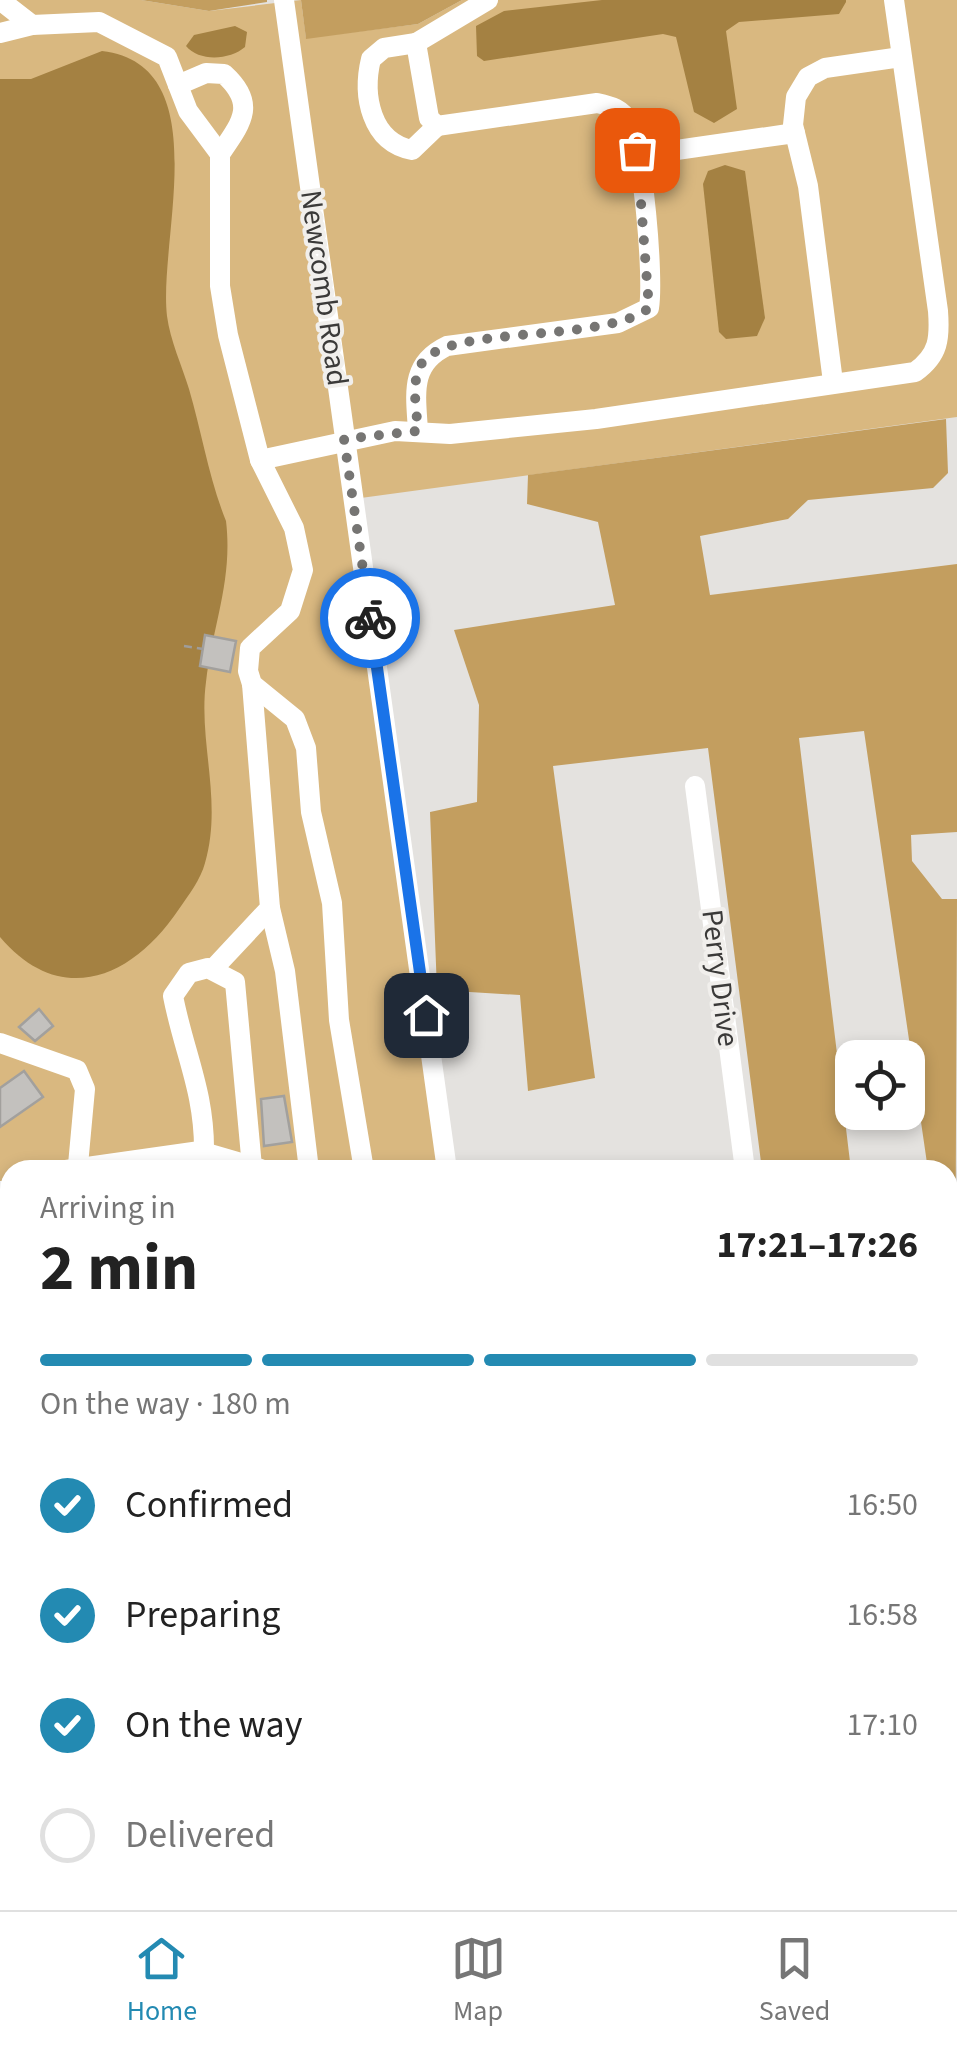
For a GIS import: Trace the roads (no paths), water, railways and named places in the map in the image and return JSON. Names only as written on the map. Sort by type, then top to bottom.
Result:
[{"type":"street","points":[[0,0],[32,25]]},
{"type":"street","name":"Newcomb Road","points":[[284,0],[446,1160]]},
{"type":"street","points":[[418,431],[416,382],[422,363],[434,352],[446,346],[618,323],[649,308],[638,161],[628,121],[617,108],[597,103],[436,126],[412,150],[385,141],[369,99],[371,59],[384,48],[416,42],[488,0]]},
{"type":"street","points":[[260,460],[344,439],[418,431],[450,434],[596,419],[916,372],[936,352],[940,335],[894,0]]},
{"type":"street","points":[[0,33],[32,25],[99,22],[167,57],[188,111],[220,154]]},
{"type":"street","points":[[416,42],[429,118],[436,126]]},
{"type":"street","points":[[833,382],[808,186],[796,133],[796,97],[808,77],[825,68],[901,57]]},
{"type":"street","points":[[178,84],[206,74],[224,74],[240,88],[246,102],[238,128],[220,154],[220,286],[260,460],[294,528],[303,570],[290,611],[250,648],[270,908],[285,970],[308,1160]]},
{"type":"street","points":[[638,161],[656,153],[796,133]]},
{"type":"street","points":[[252,684],[295,719],[306,748],[311,812],[332,903],[340,1020],[363,1160]]},
{"type":"street","name":"Perry Drive","points":[[695,786],[744,1160]]},
{"type":"street","points":[[204,1152],[204,1115],[173,996],[189,973],[213,969],[270,908]]},
{"type":"street","points":[[213,969],[235,982],[248,1125],[255,1160]]},
{"type":"street","points":[[0,1043],[77,1070],[85,1090],[81,1160]]},
{"type":"street","points":[[138,1160],[204,1152],[230,1160]]}]
